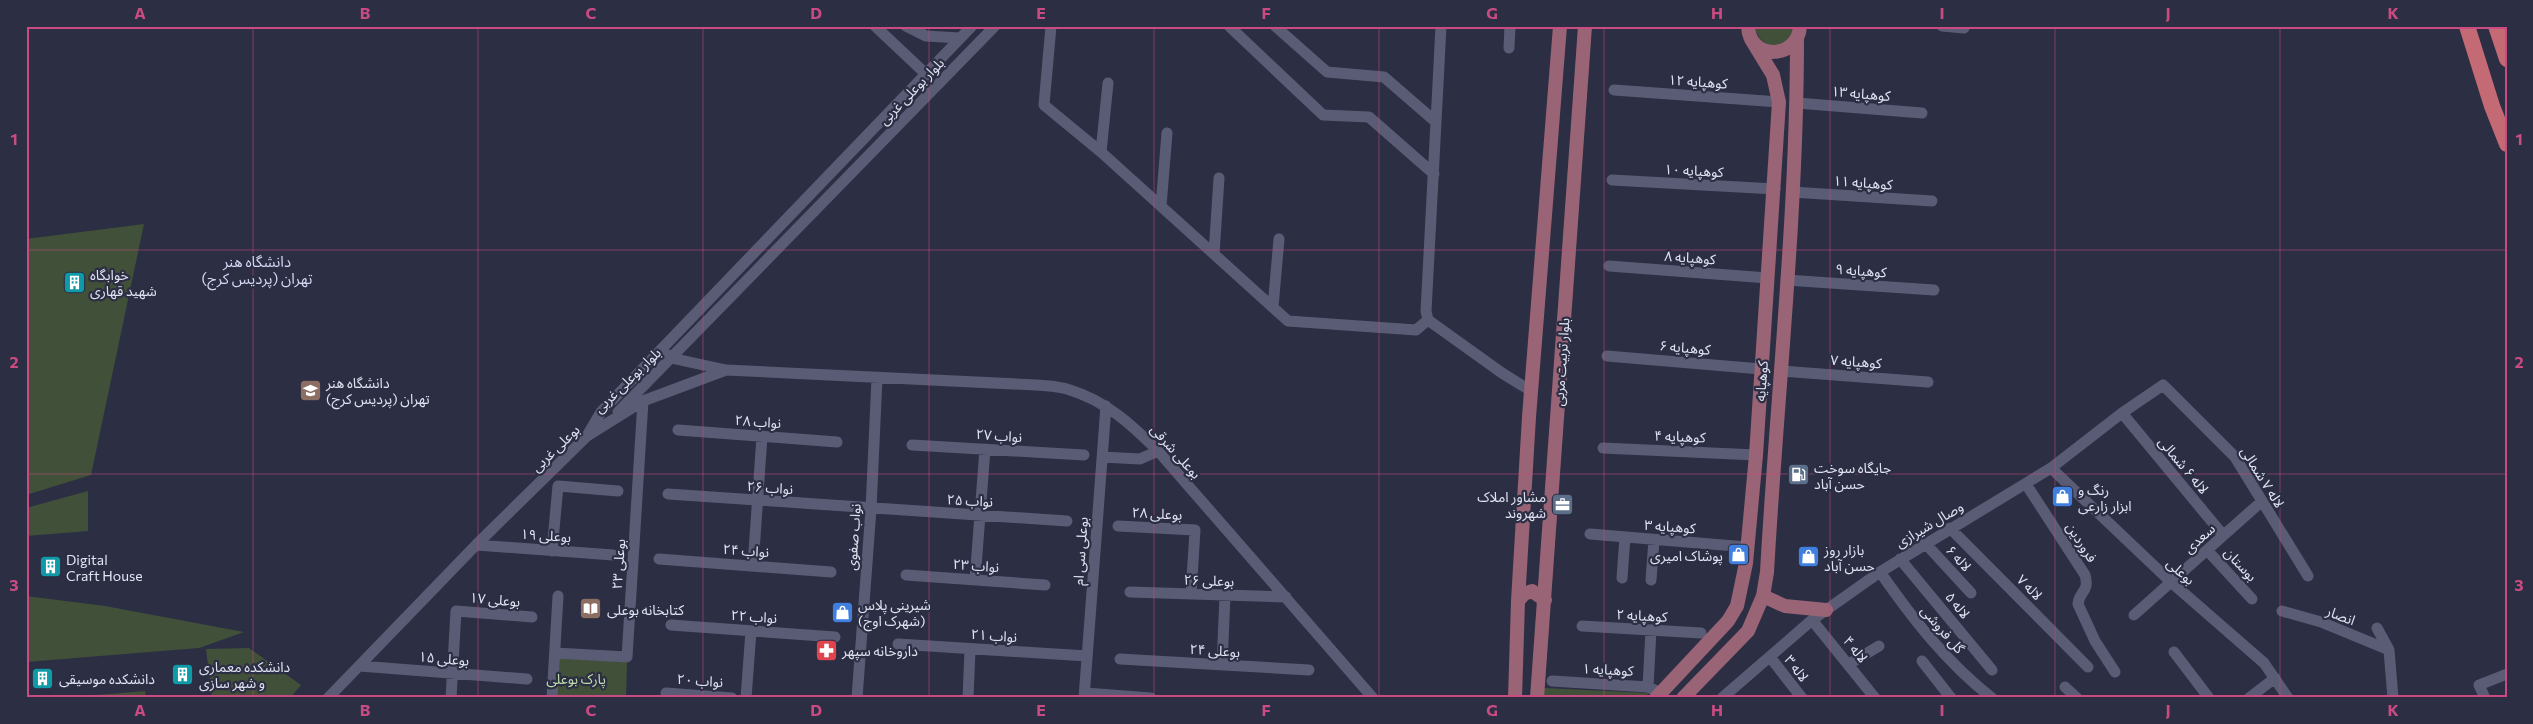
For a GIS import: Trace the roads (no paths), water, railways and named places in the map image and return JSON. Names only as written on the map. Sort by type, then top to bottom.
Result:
[{"type":"highway","points":[[2467,26],[2492,106],[2507,144]]},
{"type":"highway","points":[[2496,26],[2507,59]]},
{"type":"main road","points":[[1559,30],[1564,45],[1570,48],[1578,47],[1585,32]]},
{"type":"main road","name":"بلوار تربیت مربی","points":[[1515,698],[1518,601],[1531,391],[1559,30]]},
{"type":"main road","points":[[1748,30],[1756,46],[1770,53],[1786,50],[1800,30]]},
{"type":"main road","name":"کوهپایه","points":[[1655,692],[1728,621],[1737,606],[1742,587],[1756,455],[1775,189],[1779,102],[1773,75],[1748,30]]},
{"type":"main road","name":"کوهپایه","points":[[1683,698],[1748,631],[1763,596],[1767,572],[1781,371],[1800,30]]},
{"type":"main road","name":"بلوار تربیت مربی","points":[[1538,698],[1585,32]]},
{"type":"main road","points":[[1556,85],[1564,77],[1569,76],[1574,78],[1580,89]]},
{"type":"main road","points":[[1761,369],[1781,371]]},
{"type":"main road","points":[[1518,601],[1524,594],[1532,591],[1546,600]]},
{"type":"main road","points":[[1763,596],[1785,606],[1826,610]]},
{"type":"street","points":[[875,26],[926,75]]},
{"type":"street","points":[[906,26],[926,36],[960,38]]},
{"type":"street","name":"بلوار بوعلی غربی","points":[[587,436],[601,412],[972,26]]},
{"type":"street","name":"بلوار بوعلی غربی","points":[[587,436],[611,419],[996,26]]},
{"type":"street","points":[[1050,26],[1044,105],[1101,152],[1288,321],[1416,330],[1428,320]]},
{"type":"street","points":[[1229,26],[1323,115],[1369,116],[1434,174]]},
{"type":"street","points":[[1275,26],[1327,72],[1384,77],[1436,122]]},
{"type":"street","points":[[1441,26],[1426,311],[1428,320],[1502,373],[1531,391]]},
{"type":"street","points":[[1509,48],[1510,26]]},
{"type":"street","points":[[1942,26],[1964,28]]},
{"type":"street","points":[[1101,152],[1108,83]]},
{"type":"street","name":"کوهپایه ۱۲","points":[[1614,90],[1779,102]]},
{"type":"street","name":"کوهپایه ۱۳","points":[[1797,103],[1922,113]]},
{"type":"street","points":[[1161,206],[1168,132]]},
{"type":"street","points":[[1214,254],[1219,178]]},
{"type":"street","name":"کوهپایه ۱۰","points":[[1612,180],[1775,189]]},
{"type":"street","name":"کوهپایه ۱۱","points":[[1792,192],[1932,202]]},
{"type":"street","points":[[1273,307],[1279,239]]},
{"type":"street","name":"کوهپایه ۸","points":[[1609,266],[1768,278]]},
{"type":"street","name":"کوهپایه ۹","points":[[1786,280],[1934,290]]},
{"type":"street","points":[[661,349],[671,358],[726,370]]},
{"type":"street","name":"کوهپایه ۶","points":[[1607,356],[1761,369]]},
{"type":"street","name":"بوعلی غربی","points":[[328,698],[476,545],[587,436],[644,401],[726,370],[877,378]]},
{"type":"street","name":"کوهپایه ۷","points":[[1781,371],[1928,382]]},
{"type":"street","name":"بوعلی شرقی","points":[[877,378],[1036,385],[1070,389],[1106,406],[1130,423],[1158,451],[1372,698]]},
{"type":"street","name":"نواب صفوی","points":[[857,698],[871,510],[877,378]]},
{"type":"street","name":"وصال شیرازی","points":[[1727,696],[1812,620],[1924,543],[2051,468],[2159,386]]},
{"type":"street","name":"لاله ۷ شمالی","points":[[2159,386],[2168,388],[2235,458],[2308,576]]},
{"type":"street","name":"بوعلی ۲۳","points":[[555,653],[627,658],[644,401]]},
{"type":"street","name":"بوعلی سی ام","points":[[1085,695],[1106,406]]},
{"type":"street","name":"لاله ۶ شمالی","points":[[2122,413],[2224,535]]},
{"type":"street","name":"نواب ۲۸","points":[[678,430],[837,442]]},
{"type":"street","points":[[753,566],[762,436]]},
{"type":"street","name":"نواب ۲۷","points":[[912,445],[1084,455]]},
{"type":"street","name":"کوهپایه ۴","points":[[1603,448],[1756,455]]},
{"type":"street","points":[[976,580],[985,449]]},
{"type":"street","points":[[1102,457],[1140,459],[1158,451]]},
{"type":"street","name":"بوعلی","points":[[2051,468],[2171,582],[2264,663],[2288,698]]},
{"type":"street","name":"فروردین","points":[[2026,484],[2085,575],[2088,583],[2086,591],[2079,599],[2078,604],[2095,641],[2115,672]]},
{"type":"street","points":[[552,551],[558,486],[618,491]]},
{"type":"street","name":"نواب ۲۶","points":[[668,494],[871,510]]},
{"type":"street","name":"سعدی","points":[[2134,615],[2261,502]]},
{"type":"street","name":"نواب ۲۵","points":[[871,510],[1067,521]]},
{"type":"street","name":"بوعلی ۲۸","points":[[1118,526],[1195,530],[1191,594]]},
{"type":"street","name":"لاله ۷","points":[[1950,528],[2088,667]]},
{"type":"street","name":"کوهپایه ۳","points":[[1590,534],[1747,547]]},
{"type":"street","points":[[1622,578],[1626,537]]},
{"type":"street","points":[[1651,580],[1654,540]]},
{"type":"street","name":"لاله ۶","points":[[1924,543],[1971,593]]},
{"type":"street","name":"بوعلی ۱۹","points":[[476,545],[613,555]]},
{"type":"street","name":"بوستان","points":[[2207,550],[2252,599]]},
{"type":"street","name":"نواب ۲۴","points":[[659,559],[831,572]]},
{"type":"street","name":"لاله ۵","points":[[1900,559],[1992,670]]},
{"type":"street","name":"گل فروشی","points":[[1880,572],[1928,638],[1968,679],[1992,698]]},
{"type":"street","name":"نواب ۲۳","points":[[906,575],[1044,585]]},
{"type":"street","name":"بوعلی ۲۶","points":[[1130,592],[1286,597]]},
{"type":"street","points":[[552,698],[558,596]]},
{"type":"street","points":[[1222,665],[1225,596]]},
{"type":"street","name":"بوعلی ۱۷","points":[[452,674],[456,610],[532,617]]},
{"type":"street","name":"انصار","points":[[2282,611],[2321,622],[2389,650]]},
{"type":"street","name":"لاله ۴","points":[[1812,620],[1875,698]]},
{"type":"street","name":"نواب ۲۲","points":[[671,625],[835,637]]},
{"type":"street","name":"کوهپایه ۲","points":[[1582,626],[1701,633]]},
{"type":"street","points":[[2377,628],[2389,650],[2393,698]]},
{"type":"street","points":[[746,698],[750,630]]},
{"type":"street","points":[[1651,630],[1655,692]]},
{"type":"street","name":"نواب ۲۱","points":[[898,644],[1087,656]]},
{"type":"street","points":[[1849,664],[1879,646]]},
{"type":"street","points":[[968,698],[970,649]]},
{"type":"street","points":[[2174,652],[2204,696]]},
{"type":"street","name":"لاله ۳","points":[[1770,657],[1802,698]]},
{"type":"street","name":"بوعلی ۲۴","points":[[1120,658],[1309,670]]},
{"type":"street","points":[[1922,661],[1951,698]]},
{"type":"street","name":"بوعلی ۱۵","points":[[360,666],[527,679]]},
{"type":"street","points":[[451,698],[452,674]]},
{"type":"street","points":[[2486,698],[2479,685],[2507,674]]},
{"type":"street","points":[[2249,698],[2275,678]]},
{"type":"street","name":"کوهپایه ۱","points":[[1552,681],[1655,692]]},
{"type":"street","points":[[2065,687],[2077,698]]},
{"type":"street","name":"نواب ۲۰","points":[[666,693],[732,698]]},
{"type":"street","points":[[1085,695],[1151,698]]},
{"type":"place","name":"خوابگاه شهید قهاری","points":[[74,282]]},
{"type":"place","name":"دانشگاه هنر تهران (پردیس کرج)","points":[[310,390]]},
{"type":"place","name":"جایگاه سوخت حسن آباد","points":[[1798,475]]},
{"type":"place","name":"رنگ و ابزار زارعی","points":[[2062,497]]},
{"type":"place","name":"مشاور املاک شهروند","points":[[1562,504]]},
{"type":"place","name":"پوشاک امیری","points":[[1739,555]]},
{"type":"place","name":"بازار روز حسن آباد","points":[[1808,557]]},
{"type":"place","name":"Digital Craft House","points":[[50,567]]},
{"type":"place","name":"کتابخانه بوعلی","points":[[591,609]]},
{"type":"place","name":"شیرینی پلاس (شهرک اوج)","points":[[842,612]]},
{"type":"place","name":"داروخانه سپهر","points":[[826,650]]},
{"type":"place","name":"دانشکده معماری و شهر سازی","points":[[183,674]]},
{"type":"place","name":"دانشکده موسیقی","points":[[43,678]]},
{"type":"district","name":"دانشگاه هنر تهران (پردیس کرج)","points":[[257,270]]},
{"type":"park label","name":"پارک بوعلی","points":[[576,678]]}]
